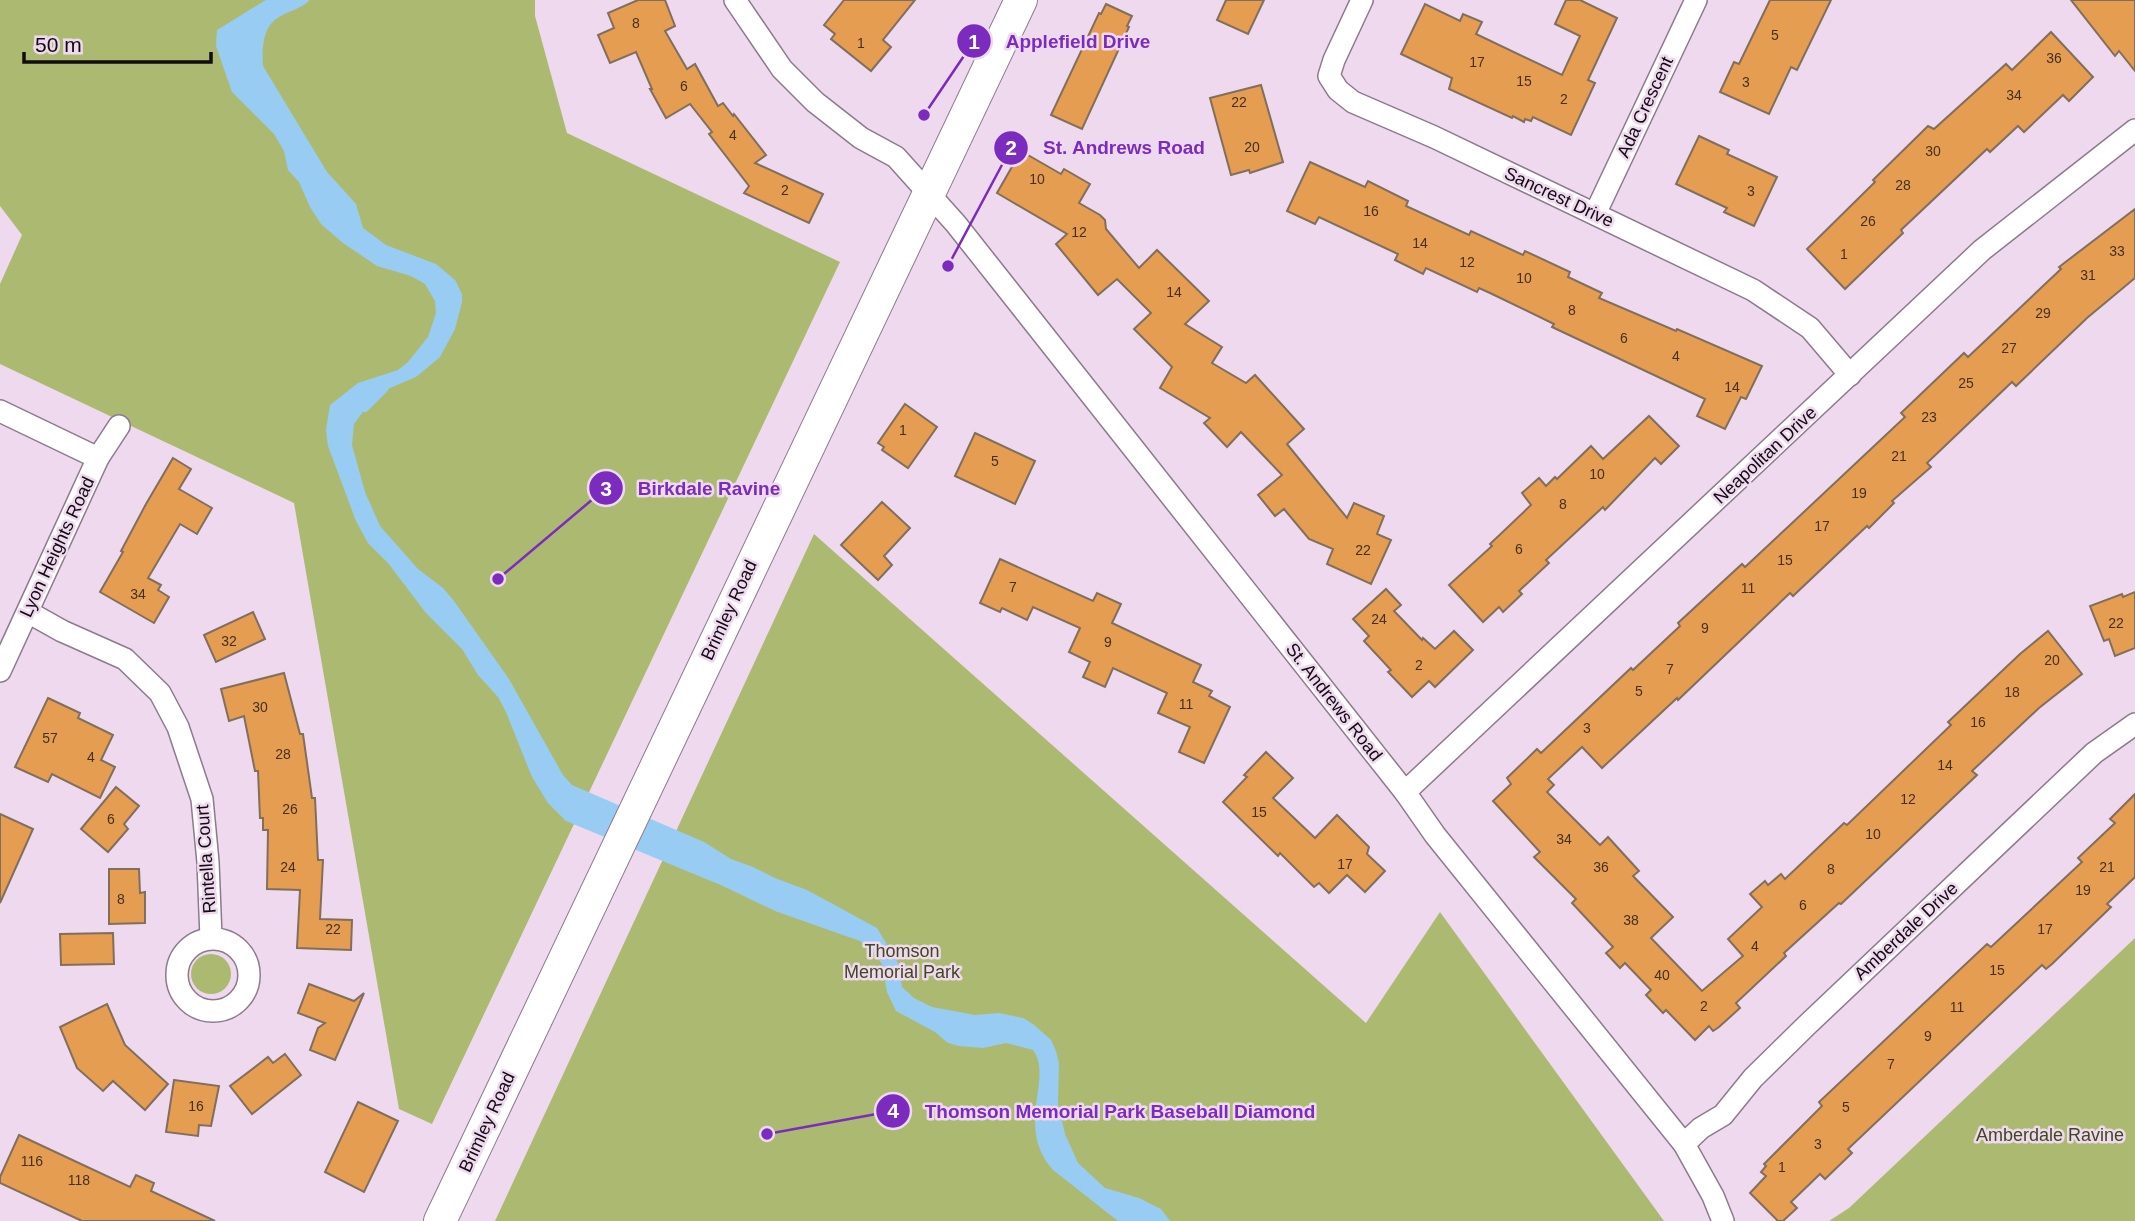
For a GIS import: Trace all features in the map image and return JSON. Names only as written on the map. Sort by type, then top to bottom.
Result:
[{"type":"main road","name":"Brimley Road","points":[[440,1221],[1021,0]]},
{"type":"street","name":"St. Andrews Road","points":[[735,0],[782,69],[807,94],[861,138],[895,157],[956,225],[1405,792],[1435,835],[1684,1144],[1713,1196],[1723,1221]]},
{"type":"street","name":"Sancrest Drive","points":[[1362,0],[1329,76],[1338,90],[1353,102],[1434,137],[1753,290],[1810,328],[1850,375]]},
{"type":"street","name":"Ada Crescent","points":[[1595,214],[1696,0]]},
{"type":"street","name":"Neapolitan Drive","points":[[1405,792],[1982,250],[2135,130]]},
{"type":"street","points":[[0,411],[98,458]]},
{"type":"street","name":"Lyon Heights Road","points":[[0,671],[98,458],[119,426]]},
{"type":"street","name":"Rintella Court","points":[[28,612],[62,631],[125,659],[160,693],[178,727],[202,800],[211,938]]},
{"type":"street","name":"Amberdale Drive","points":[[1684,1144],[1701,1128],[1723,1115],[1754,1077],[1807,1025],[2094,753],[2135,724]]},
{"type":"green space","points":[[0,0],[535,0],[535,16],[567,133],[840,262],[432,1124],[399,1109],[294,503],[0,364],[0,284],[22,235],[0,206]]},
{"type":"green space","name":"Thomson Memorial Park","points":[[814,534],[1366,1023],[1440,912],[1664,1221],[495,1221]]},
{"type":"green space","name":"Amberdale Ravine","points":[[2135,938],[2135,1221],[1829,1221],[1849,1208]]},
{"type":"green space","points":[[211,954],[225,960],[231,974],[225,988],[211,994],[197,988],[191,974],[197,960]]},
{"type":"water","points":[[266,0],[310,0],[271,23],[264,41],[263,66],[327,172],[356,204],[363,228],[386,245],[436,264],[455,280],[462,294],[455,329],[440,357],[416,377],[376,394],[354,424],[352,445],[365,492],[380,526],[418,569],[443,588],[454,601],[509,679],[563,775],[572,785],[704,842],[731,859],[807,890],[877,928],[898,963],[902,987],[914,998],[932,1007],[975,1015],[999,1013],[1023,1018],[1033,1024],[1051,1040],[1056,1051],[1059,1063],[1058,1103],[1065,1134],[1078,1163],[1105,1188],[1139,1198],[1161,1209],[1170,1221],[1118,1221],[1053,1170],[1036,1137],[1040,1074],[1033,1050],[1006,1043],[983,1048],[948,1043],[935,1032],[896,1011],[887,992],[882,964],[860,941],[775,911],[723,886],[566,821],[548,803],[532,777],[498,697],[478,675],[462,649],[426,613],[388,563],[368,543],[356,521],[328,446],[326,430],[330,405],[358,383],[398,370],[408,362],[428,337],[436,313],[435,301],[425,284],[411,276],[377,266],[321,224],[299,182],[288,170],[284,151],[274,134],[232,92],[216,46],[217,30]]},
{"type":"building","points":[[638,0],[665,0],[675,26],[665,31],[687,69],[695,64],[718,106],[723,103],[733,116],[734,114],[766,155],[755,163],[823,194],[809,223],[744,193],[749,186],[690,104],[666,118],[650,89],[636,52],[610,63],[598,35],[614,28],[608,13]]},
{"type":"building","points":[[844,0],[915,0],[883,40],[891,47],[871,71],[831,39],[835,34],[824,25]]},
{"type":"building","points":[[1226,0],[1264,0],[1248,34],[1217,20]]},
{"type":"building","points":[[1566,0],[1580,0],[1617,18],[1588,80],[1595,83],[1571,135],[1533,117],[1531,121],[1525,119],[1524,122],[1513,116],[1512,118],[1449,89],[1452,78],[1401,54],[1425,4],[1460,21],[1463,14],[1482,22],[1476,34],[1562,75],[1580,36],[1555,24]]},
{"type":"building","points":[[1770,0],[1831,0],[1797,70],[1791,67],[1769,114],[1720,92],[1734,62],[1739,64]]},
{"type":"building","points":[[2071,0],[2135,0],[2135,71],[2119,51],[2115,56]]},
{"type":"building","points":[[1106,4],[1132,16],[1082,129],[1051,115],[1099,13],[1101,14]]},
{"type":"building","points":[[2051,32],[2093,77],[2069,101],[2063,95],[2024,132],[2018,126],[1990,152],[1987,149],[1901,230],[1903,233],[1845,289],[1807,249],[1928,126],[1934,129],[2006,64],[2012,70]]},
{"type":"building","points":[[1261,85],[1283,162],[1250,173],[1249,170],[1231,175],[1210,98]]},
{"type":"building","points":[[1699,136],[1729,150],[1727,154],[1777,177],[1754,226],[1724,212],[1727,208],[1676,184]]},
{"type":"building","points":[[1021,151],[1061,174],[1064,169],[1090,184],[1079,203],[1105,220],[1106,229],[1139,268],[1157,250],[1209,301],[1185,324],[1222,347],[1212,363],[1246,383],[1255,375],[1304,429],[1287,444],[1347,518],[1354,503],[1384,516],[1377,534],[1391,540],[1371,584],[1327,564],[1333,549],[1309,539],[1284,509],[1275,516],[1258,495],[1282,475],[1241,432],[1227,447],[1204,423],[1210,418],[1160,388],[1172,367],[1134,329],[1151,313],[1117,279],[1098,295],[1056,244],[1067,234],[997,193]]},
{"type":"building","points":[[1310,162],[1365,187],[1368,181],[1408,201],[1406,206],[1469,235],[1471,231],[1523,255],[1525,251],[1570,272],[1568,277],[1602,293],[1599,298],[1762,366],[1746,399],[1741,397],[1725,429],[1697,416],[1705,399],[1552,327],[1554,324],[1479,288],[1477,292],[1426,268],[1423,274],[1395,260],[1398,254],[1319,217],[1315,224],[1287,211]]},
{"type":"building","points":[[2135,209],[2135,278],[2087,318],[2016,386],[2012,382],[1927,463],[1931,467],[1892,501],[1894,503],[1869,528],[1867,526],[1793,596],[1790,593],[1602,768],[1582,747],[1548,779],[1554,785],[1547,792],[1600,845],[1608,837],[1639,871],[1633,876],[1673,917],[1651,938],[1702,991],[1743,956],[1728,939],[1762,907],[1750,894],[1765,881],[1768,885],[1781,874],[1785,879],[1844,823],[1847,825],[1951,725],[1948,722],[2020,654],[2048,631],[2082,674],[2039,708],[1972,771],[1977,775],[1841,904],[1784,953],[1786,956],[1736,1003],[1740,1008],[1719,1027],[1713,1031],[1709,1026],[1695,1040],[1666,1010],[1663,1013],[1646,995],[1651,990],[1625,963],[1620,968],[1606,953],[1613,947],[1572,903],[1576,899],[1534,857],[1540,852],[1493,801],[1511,784],[1507,778],[1537,749],[1541,753],[1680,626],[1678,623],[1742,564],[1745,567],[1905,417],[1901,413],[1964,353],[1968,357],[2061,269],[2059,267]]},
{"type":"building","points":[[905,404],[937,427],[908,468],[882,450],[884,447],[878,443]]},
{"type":"building","points":[[1649,416],[1679,446],[1661,464],[1655,458],[1605,510],[1603,507],[1546,560],[1549,563],[1519,591],[1522,594],[1503,612],[1499,607],[1483,622],[1449,585],[1492,546],[1490,544],[1531,505],[1522,493],[1539,478],[1546,486],[1555,477],[1557,479],[1591,446],[1603,459]]},
{"type":"building","points":[[975,433],[1035,461],[1015,504],[955,476]]},
{"type":"building","points":[[173,458],[191,469],[179,489],[212,508],[197,534],[180,524],[148,578],[161,585],[158,590],[169,597],[154,623],[100,592]]},
{"type":"building","points":[[882,502],[910,528],[884,556],[892,565],[878,580],[841,545]]},
{"type":"building","points":[[1000,559],[1093,601],[1097,593],[1121,604],[1112,623],[1201,665],[1193,682],[1212,691],[1209,696],[1230,707],[1204,763],[1179,752],[1190,727],[1158,713],[1167,693],[1113,668],[1105,687],[1083,677],[1090,662],[1069,652],[1080,628],[1033,607],[1027,620],[1002,608],[1000,612],[980,603]]},
{"type":"building","points":[[1386,589],[1401,605],[1394,611],[1422,640],[1423,638],[1435,649],[1454,631],[1473,650],[1435,687],[1429,681],[1412,697],[1364,641],[1369,636],[1353,619]]},
{"type":"building","points":[[2135,592],[2135,648],[2115,656],[2109,639],[2104,641],[2090,606]]},
{"type":"building","points":[[253,612],[265,639],[216,662],[204,635]]},
{"type":"building","points":[[284,673],[300,734],[303,734],[312,798],[315,798],[318,860],[323,860],[320,919],[352,920],[351,950],[297,948],[300,890],[267,889],[268,830],[263,830],[263,818],[260,818],[258,771],[255,771],[244,716],[229,721],[221,689]]},
{"type":"building","points":[[48,698],[80,713],[78,718],[113,735],[101,760],[115,767],[100,798],[52,774],[48,782],[15,767]]},
{"type":"building","points":[[1266,752],[1293,778],[1273,798],[1315,838],[1337,815],[1369,847],[1367,854],[1385,871],[1365,892],[1347,875],[1329,893],[1319,883],[1314,887],[1223,802]]},
{"type":"building","points":[[116,787],[139,806],[124,824],[128,829],[108,852],[81,829]]},
{"type":"building","points":[[2135,794],[2135,877],[2107,904],[2111,907],[2052,964],[2046,969],[2042,965],[1848,1149],[1852,1153],[1825,1179],[1820,1174],[1791,1202],[1797,1208],[1783,1221],[1778,1221],[1750,1193],[1766,1176],[1761,1172],[1766,1166],[1764,1164],[1822,1106],[1819,1102],[1987,944],[1991,947],[2082,862],[2078,858],[2115,823],[2110,819]]},
{"type":"building","points":[[0,814],[33,829],[0,903]]},
{"type":"building","points":[[109,869],[139,869],[140,893],[145,892],[145,923],[109,924]]},
{"type":"building","points":[[113,933],[114,964],[61,965],[60,934]]},
{"type":"building","points":[[309,984],[354,1001],[364,993],[335,1060],[310,1050],[318,1028],[325,1023],[298,1013]]},
{"type":"building","points":[[107,1004],[125,1045],[168,1084],[145,1110],[113,1081],[103,1091],[77,1068],[60,1027]]},
{"type":"building","points":[[285,1054],[301,1075],[252,1114],[230,1086],[268,1057],[273,1063]]},
{"type":"building","points":[[174,1080],[219,1086],[211,1126],[199,1125],[198,1136],[166,1132]]},
{"type":"building","points":[[358,1102],[398,1121],[364,1192],[325,1172]]},
{"type":"building","points":[[19,1135],[130,1187],[136,1175],[154,1183],[151,1191],[215,1221],[82,1221],[0,1183],[0,1177]]},
{"type":"waterway","points":[[365,408],[384,389]]},
{"type":"place","name":"Applefield Drive","points":[[924,115]]},
{"type":"place","name":"St. Andrews Road","points":[[948,266]]},
{"type":"place","name":"Birkdale Ravine","points":[[498,579]]},
{"type":"place","name":"Thomson Memorial Park Baseball Diamond","points":[[767,1134]]}]
